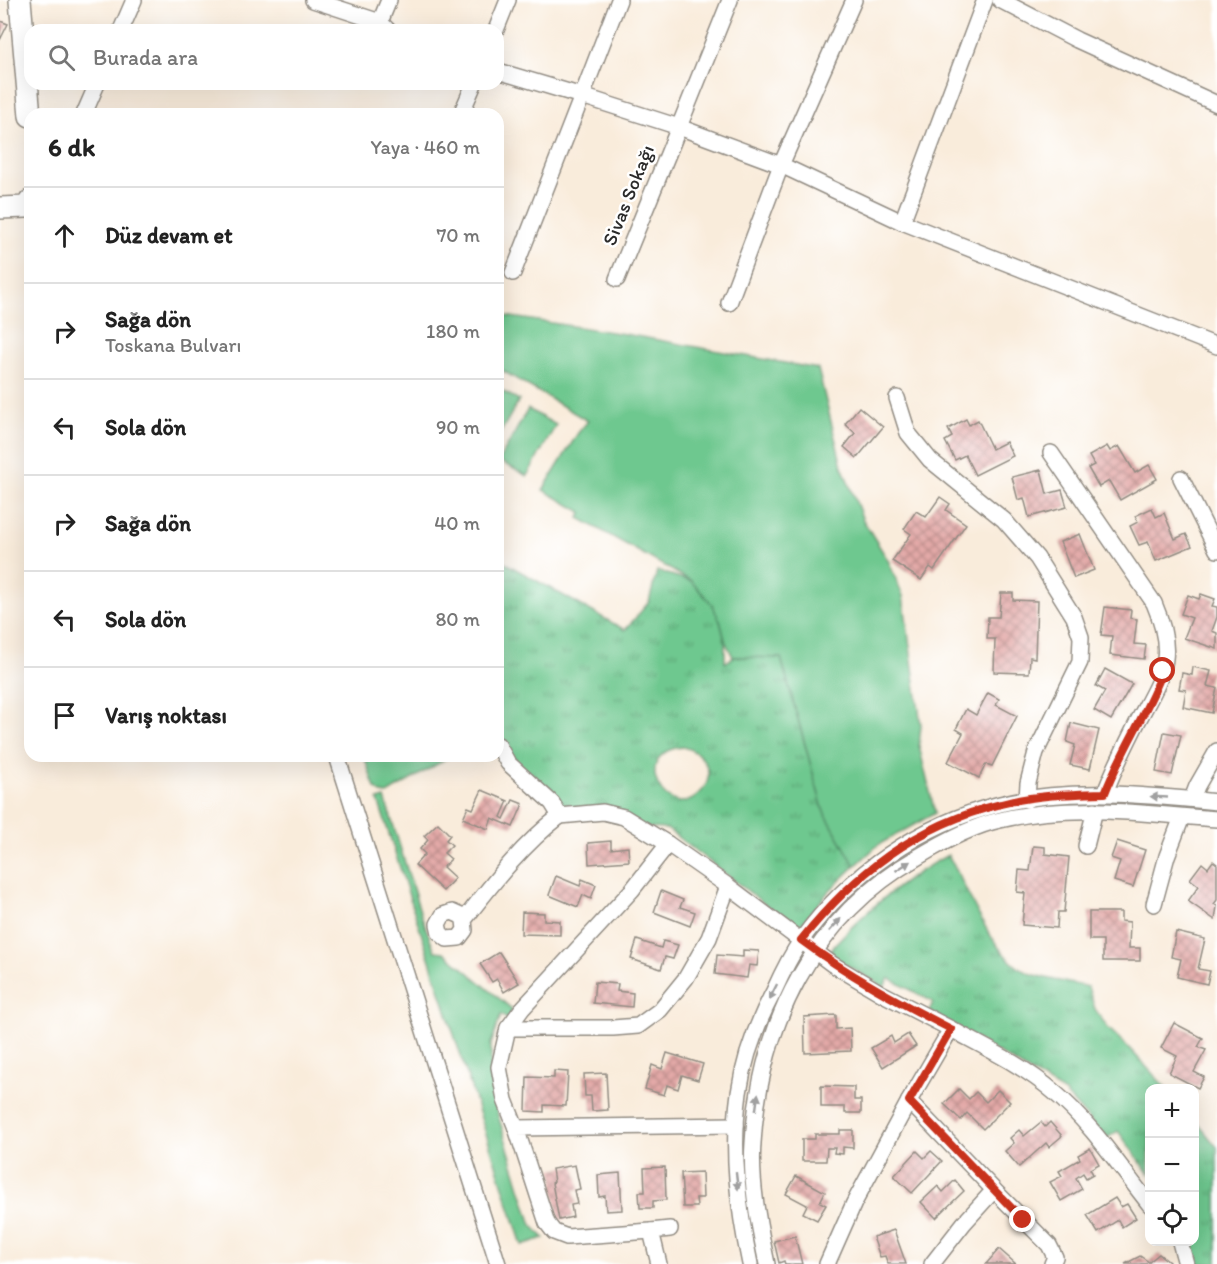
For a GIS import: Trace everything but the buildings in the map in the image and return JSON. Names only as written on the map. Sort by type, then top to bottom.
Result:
[{"type":"main road","points":[[20,0],[24,46]]},
{"type":"main road","points":[[28,90],[29,108]]},
{"type":"main road","points":[[0,208],[24,206]]},
{"type":"street","points":[[124,24],[134,0]]},
{"type":"street","points":[[313,0],[379,24]]},
{"type":"street","points":[[384,24],[389,0]]},
{"type":"street","points":[[498,24],[508,0]]},
{"type":"street","points":[[513,273],[619,0]]},
{"type":"street","name":"Sivas Sokağı","points":[[617,279],[730,0]]},
{"type":"street","points":[[729,303],[781,165],[854,0]]},
{"type":"street","points":[[902,222],[985,0]]},
{"type":"street","points":[[1000,0],[1077,40],[1217,104]]},
{"type":"street","points":[[504,73],[679,127],[781,165],[902,222],[1217,346]]},
{"type":"street","points":[[87,108],[94,90]]},
{"type":"street","points":[[464,108],[471,90]]},
{"type":"street","points":[[897,398],[908,433],[930,460],[1004,520],[1037,558],[1074,617],[1081,637],[1080,662],[1036,752],[1028,783],[1027,800]]},
{"type":"street","points":[[1051,453],[1154,603],[1164,626],[1166,646],[1163,671],[1119,759],[1105,793]]},
{"type":"street","points":[[1181,478],[1217,550]]},
{"type":"street","points":[[1192,799],[1217,751]]},
{"type":"street","points":[[504,756],[508,763],[552,803],[560,816]]},
{"type":"street","points":[[338,762],[498,1264]]},
{"type":"street","points":[[750,1264],[742,1227],[735,1170],[739,1092],[747,1057],[764,1010],[801,940],[846,889],[892,852],[949,822],[1001,804],[1055,796],[1105,793],[1217,802]]},
{"type":"street","points":[[1086,846],[1095,810]]},
{"type":"street","points":[[768,1264],[756,1200],[752,1145],[762,1069],[784,1009],[814,950],[835,924],[879,882],[916,857],[965,832],[999,820],[1095,810],[1217,819]]},
{"type":"street","points":[[464,920],[522,850],[540,831],[560,816],[603,812],[624,817],[668,844],[728,886],[832,964],[881,993],[1024,1069],[1053,1090],[1094,1131],[1145,1200]]},
{"type":"street","points":[[1154,904],[1182,817]]},
{"type":"street","points":[[668,844],[632,890],[522,1009],[508,1028],[499,1067],[505,1101],[547,1223],[554,1232],[567,1237],[670,1229]]},
{"type":"street","points":[[508,1028],[638,1026],[660,1010],[686,978],[709,938],[728,886]]},
{"type":"street","points":[[828,1264],[854,1203],[951,1029]]},
{"type":"street","points":[[909,1101],[1049,1245],[1055,1257],[1052,1264]]},
{"type":"street","points":[[516,1128],[736,1125]]},
{"type":"street","points":[[932,1264],[963,1223],[994,1190]]},
{"type":"street","points":[[651,1231],[659,1264]]},
{"type":"street","points":[[1181,1246],[1186,1264]]},
{"type":"green space","points":[[504,316],[625,334],[818,369],[842,466],[863,520],[888,560],[903,596],[921,725],[919,746],[935,813],[878,845],[855,866],[823,810],[781,658],[733,657],[725,641],[720,621],[691,581],[579,518],[582,512],[543,490],[578,433],[588,421],[504,372]]},
{"type":"green space","points":[[504,392],[519,400],[504,426]]},
{"type":"green space","points":[[528,409],[556,425],[527,476],[504,464],[504,452]]},
{"type":"green space","points":[[504,562],[625,630],[649,602],[657,571],[691,581],[711,603],[720,621],[725,641],[725,663],[733,657],[781,658],[823,810],[855,866],[828,892],[799,928],[667,829],[644,828],[552,803],[504,751]],"holes":[[[683,747],[697,754],[708,771],[706,785],[701,792],[688,801],[676,801],[666,795],[658,785],[655,773],[657,761],[666,752]]]},
{"type":"green space","points":[[366,762],[441,762],[387,794],[375,788]]},
{"type":"green space","points":[[385,798],[422,918],[435,951],[444,952],[513,1010],[507,1019],[501,1015],[491,1044],[491,1077],[498,1115],[532,1225],[544,1238],[522,1245],[378,800]]},
{"type":"green space","points":[[948,855],[992,938],[1016,965],[1029,973],[1088,987],[1095,1009],[1107,1027],[1162,1084],[1145,1084],[1145,1168],[1118,1131],[1106,1139],[1065,1093],[929,1011],[933,1002],[889,978],[884,987],[832,956],[831,950],[835,944],[874,906]]},
{"type":"green space","points":[[1199,1125],[1217,1147],[1217,1264],[1192,1264],[1192,1257],[1187,1246],[1199,1246]]},
{"type":"route","points":[[1023,1220],[909,1101],[951,1029],[881,993],[832,964],[801,940],[846,889],[868,870],[892,852],[949,822],[1001,804],[1055,796],[1105,793],[1119,759],[1163,671]]}]
